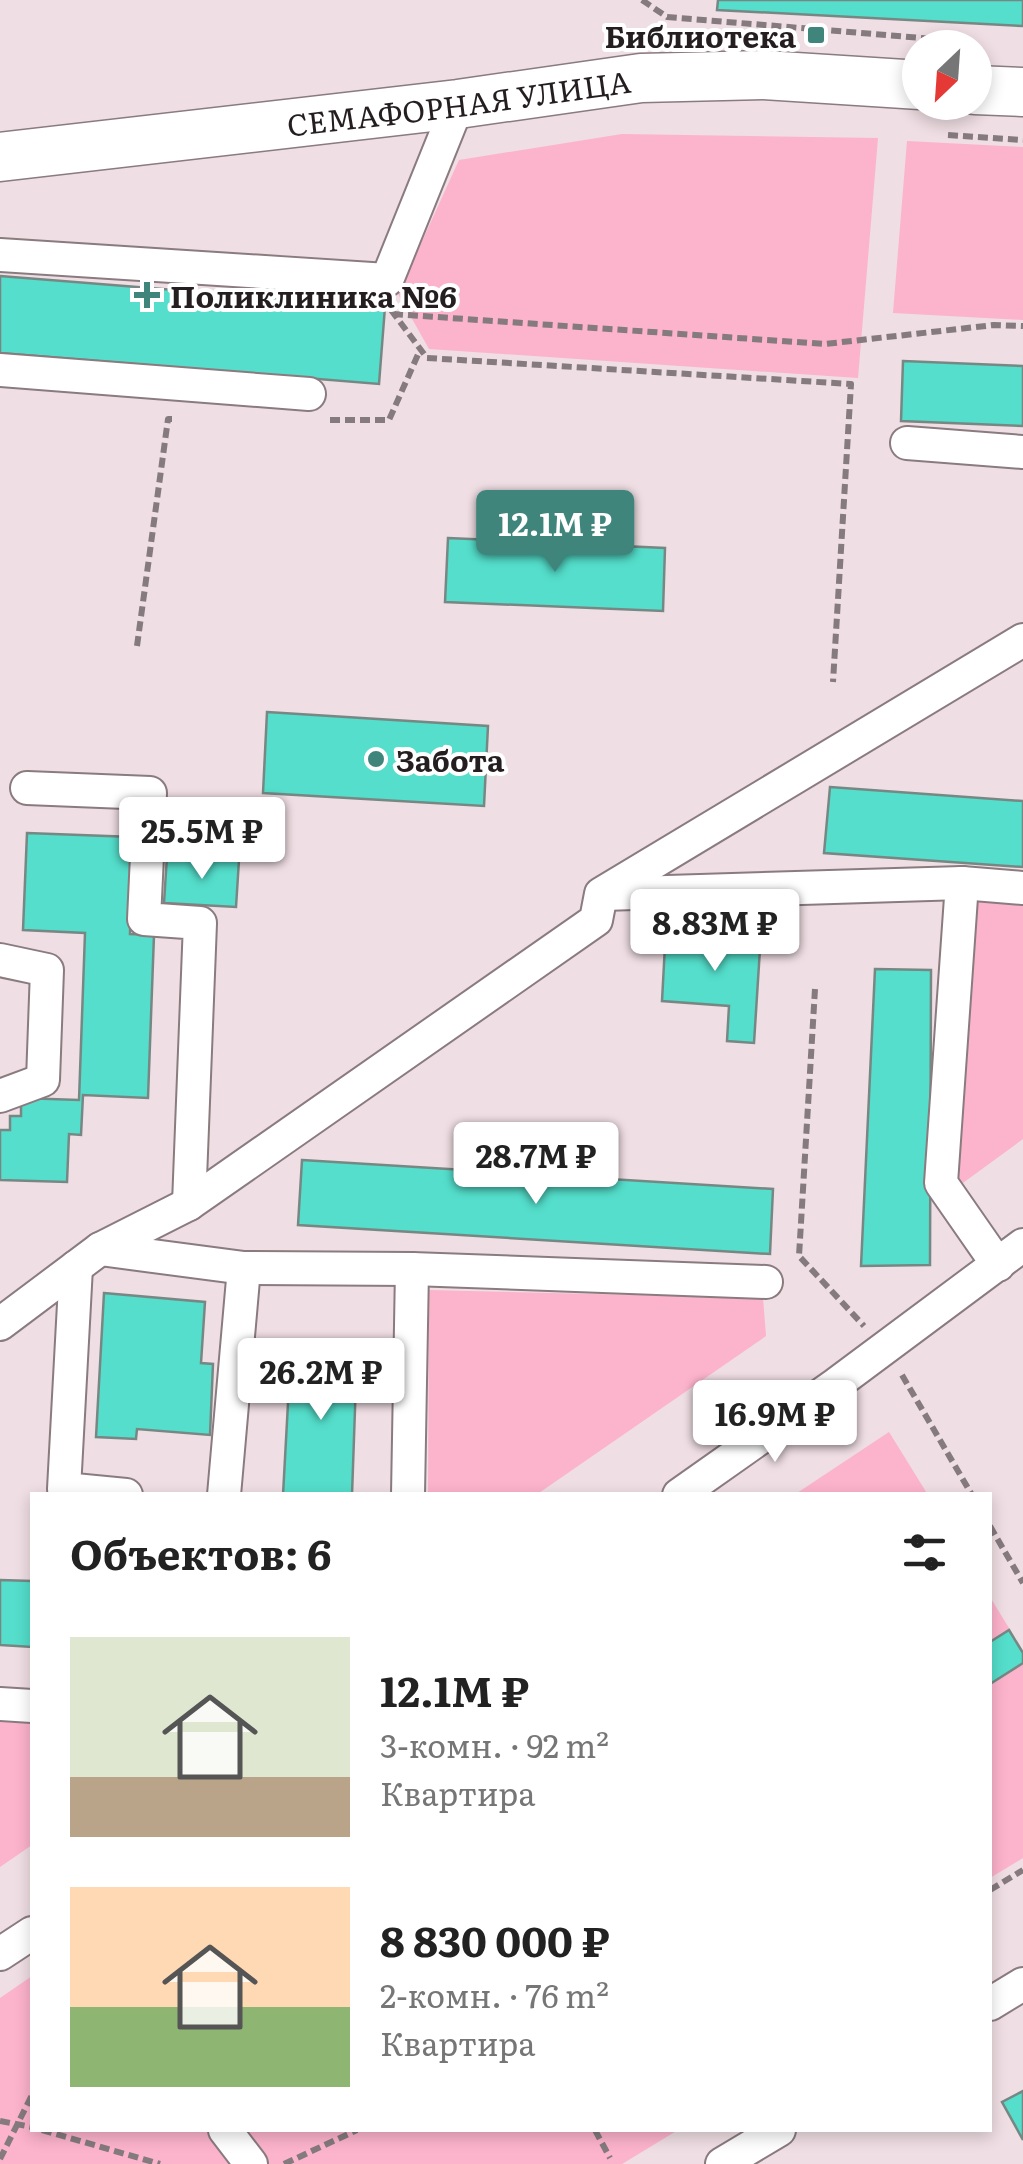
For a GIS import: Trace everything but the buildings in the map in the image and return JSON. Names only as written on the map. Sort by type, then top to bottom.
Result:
[{"type":"highway","name":"СЕМАФОРНАЯ УЛИЦА","points":[[0,157],[458,104],[640,78],[764,75],[902,84]]},
{"type":"highway","points":[[992,91],[1023,92]]},
{"type":"street","points":[[0,255],[386,280],[458,104]]},
{"type":"street","points":[[0,370],[312,407]]},
{"type":"street","points":[[907,443],[1023,452]]},
{"type":"street","points":[[0,1324],[88,1258],[189,1204],[596,920],[601,894],[1023,640]]},
{"type":"street","points":[[27,788],[150,793],[144,920],[200,923],[189,1204]]},
{"type":"street","points":[[601,894],[962,883],[1023,888]]},
{"type":"street","points":[[683,1492],[1010,1255],[941,1182],[962,883]]},
{"type":"street","points":[[0,960],[46,970],[43,1080],[0,1096]]},
{"type":"street","points":[[88,1258],[244,1268],[766,1282]]},
{"type":"street","points":[[88,1258],[64,1489],[95,1492]]},
{"type":"street","points":[[224,1492],[244,1268]]},
{"type":"street","points":[[408,1492],[412,1270]]},
{"type":"street","points":[[0,1704],[30,1706]]},
{"type":"street","points":[[0,1954],[30,1934]]},
{"type":"street","points":[[992,2003],[1023,1984]]},
{"type":"street","points":[[227,2132],[250,2164]]},
{"type":"street","points":[[722,2164],[776,2132]]},
{"type":"path","points":[[642,0],[667,17],[902,36]]},
{"type":"path","points":[[948,135],[1023,140]]},
{"type":"path","points":[[391,302],[391,314],[427,358],[851,384],[833,682]]},
{"type":"path","points":[[391,314],[825,344],[994,324],[1023,326]]},
{"type":"path","points":[[312,407],[389,420],[420,350]]},
{"type":"path","points":[[137,646],[168,418],[186,419]]},
{"type":"path","points":[[814,989],[800,1256],[885,1348],[970,1492]]},
{"type":"path","points":[[992,1529],[1023,1583]]},
{"type":"path","points":[[992,1889],[1023,1870]]},
{"type":"path","points":[[0,2159],[30,2100]]},
{"type":"path","points":[[0,2121],[30,2126]]},
{"type":"path","points":[[49,2132],[160,2164]]},
{"type":"path","points":[[284,2164],[353,2132]]},
{"type":"path","points":[[596,2132],[610,2158]]},
{"type":"path","points":[[304,2164],[306,2153]]},
{"type":"shaded area","points":[[622,134],[878,138],[858,378],[429,349],[398,294],[459,160]]},
{"type":"shaded area","points":[[907,141],[1023,147],[1023,320],[893,313]]},
{"type":"shaded area","points":[[973,899],[1023,902],[1023,1139],[956,1188]]},
{"type":"shaded area","points":[[429,1290],[763,1298],[766,1336],[540,1492],[428,1492]]},
{"type":"shaded area","points":[[889,1432],[926,1492],[799,1492]]},
{"type":"shaded area","points":[[992,1600],[1023,1651],[1023,1858],[992,1877]]},
{"type":"shaded area","points":[[0,1714],[30,1715],[30,1846],[0,1867]]},
{"type":"shaded area","points":[[30,1977],[30,2132],[675,2132],[622,2164],[0,2164],[0,1998]]},
{"type":"place","name":"Библиотека","points":[[816,35]]},
{"type":"place","name":"Поликлиника №6","points":[[147,295]]},
{"type":"place","name":"Забота","points":[[376,759]]}]
